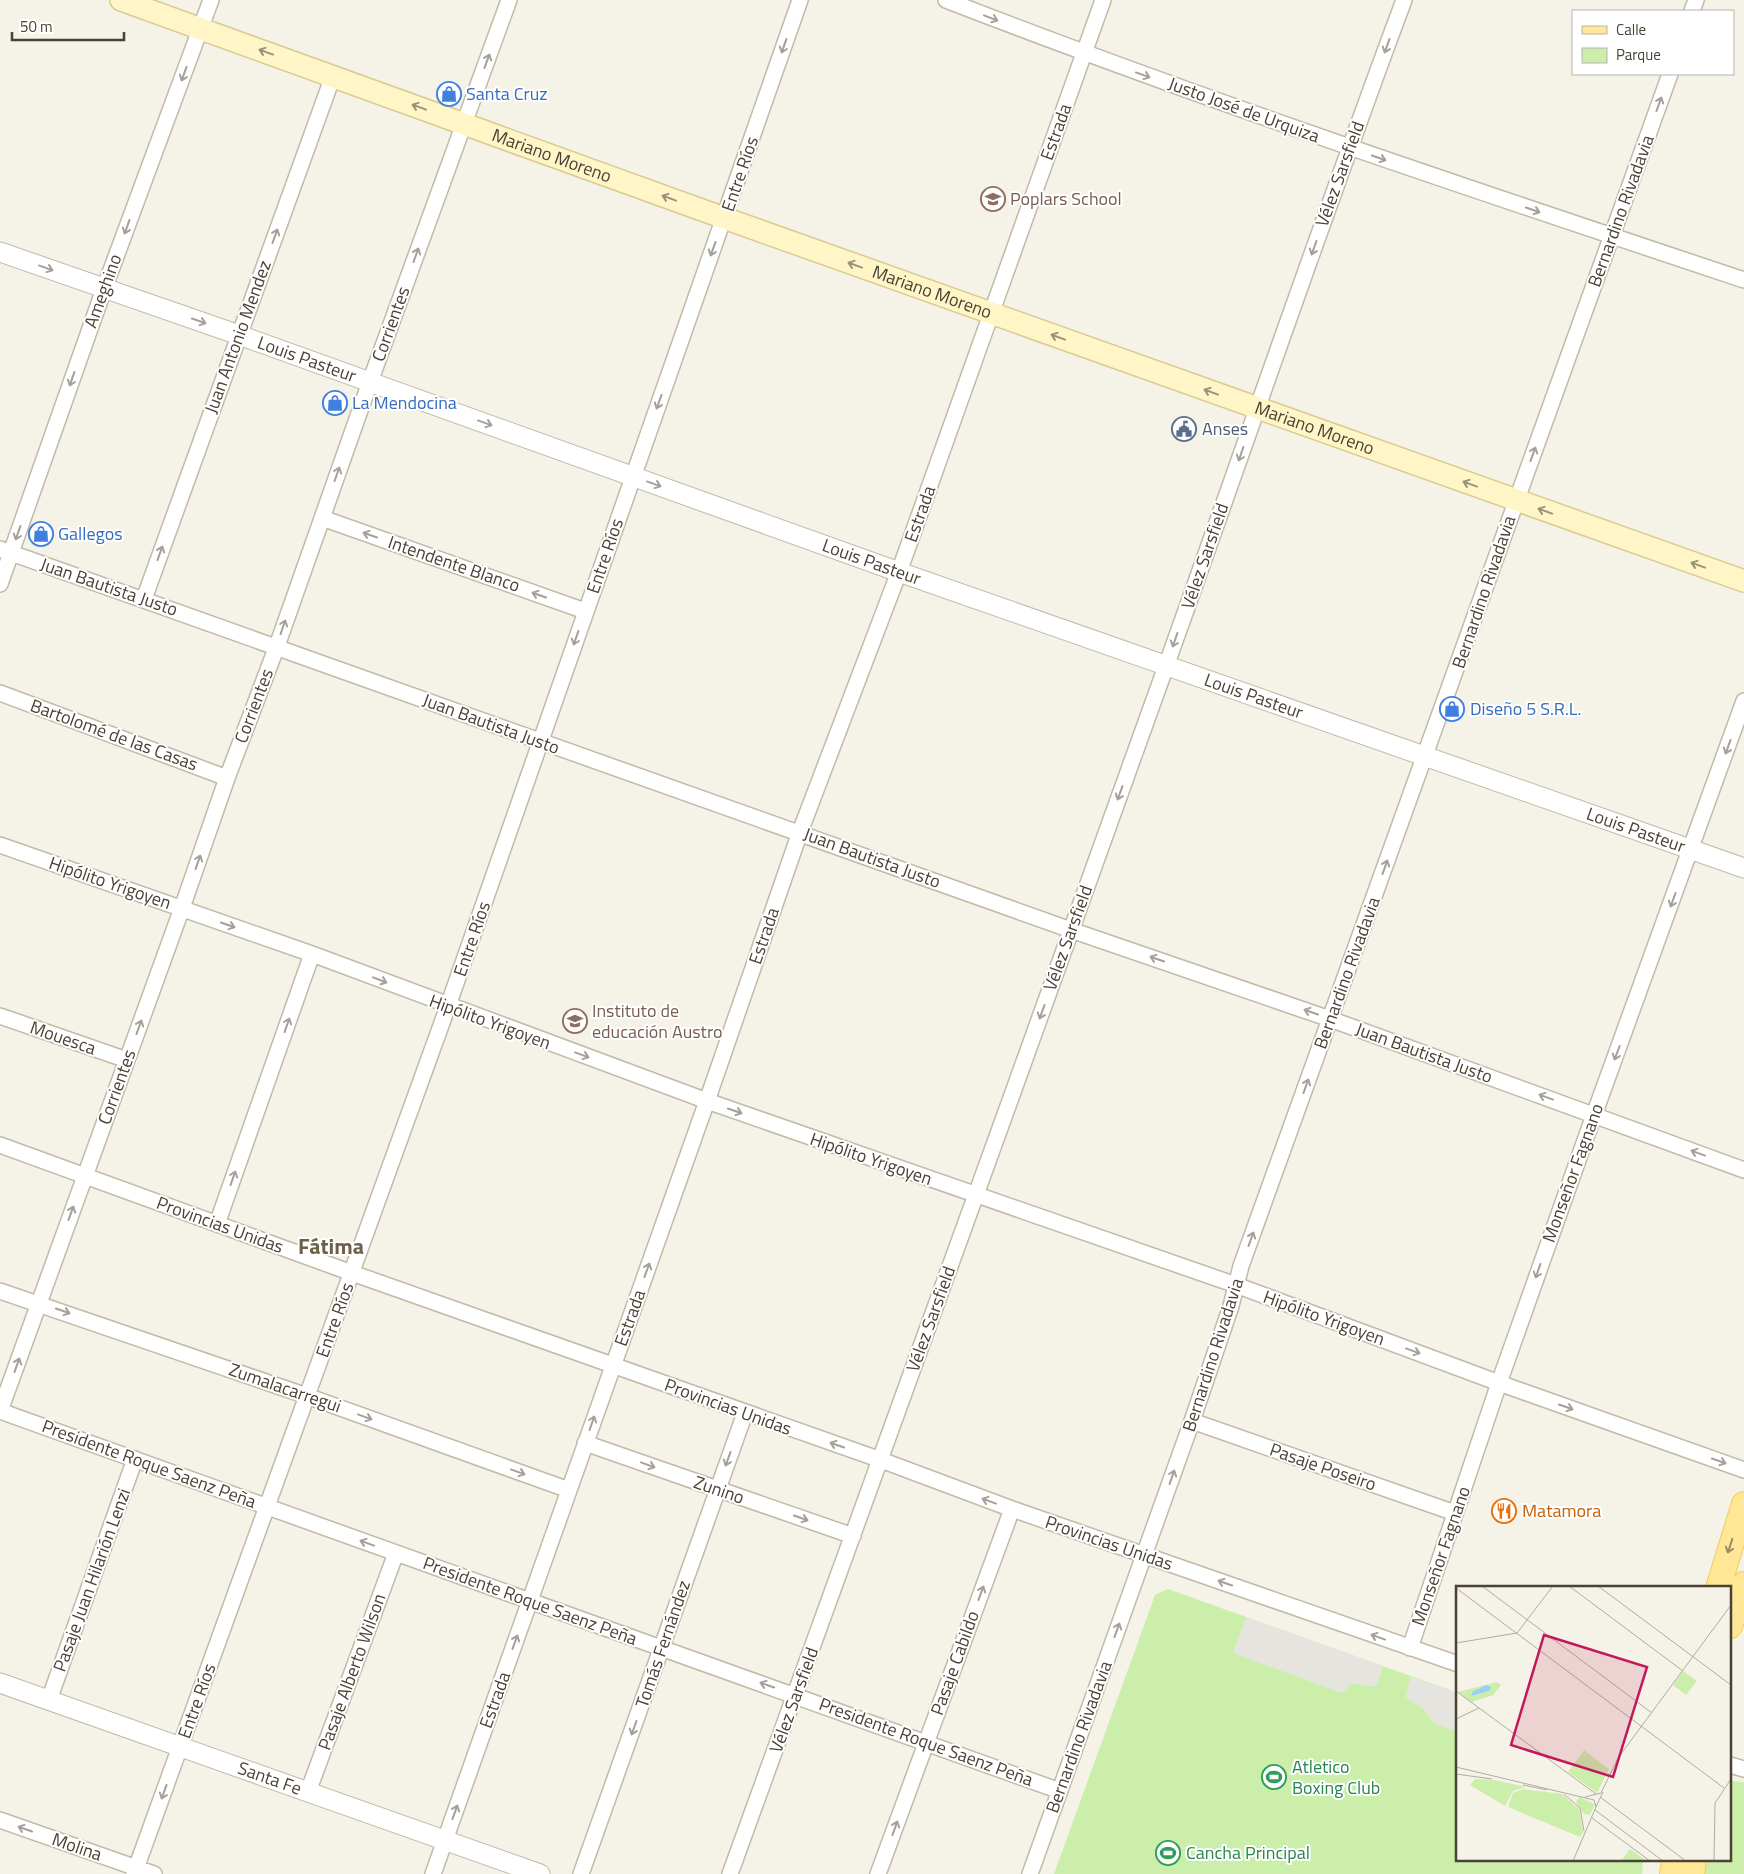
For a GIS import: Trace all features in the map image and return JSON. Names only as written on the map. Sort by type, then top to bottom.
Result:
[{"type":"main road","name":"Mariano Moreno","points":[[121,0],[724,218],[1744,581]]},
{"type":"main road","points":[[1719,1586],[1744,1504]]},
{"type":"main road","points":[[1732,1620],[1744,1584]]},
{"type":"street","name":"Ameghino","points":[[0,584],[6,551],[211,0]]},
{"type":"street","name":"Corrientes","points":[[0,1411],[509,0]]},
{"type":"street","name":"Entre Ríos","points":[[135,1871],[448,1006],[800,0]]},
{"type":"street","name":"Justo José de Urquiza","points":[[946,0],[1084,54],[1349,148],[1744,280]]},
{"type":"street","name":"Estrada","points":[[432,1874],[707,1101],[800,832],[899,572],[1103,0]]},
{"type":"street","name":"Vélez Sarsfield","points":[[730,1874],[881,1460],[1349,148],[1404,0]]},
{"type":"street","name":"Bernardino Rivadavia","points":[[1030,1874],[1192,1421],[1231,1306],[1241,1266],[1670,75]]},
{"type":"street","name":"Juan Antonio Mendez","points":[[144,599],[333,76]]},
{"type":"street","name":"Louis Pasteur","points":[[0,252],[239,335],[899,572],[1744,868]]},
{"type":"street","name":"Intendente Blanco","points":[[322,518],[586,611]]},
{"type":"street","name":"Juan Bautista Justo","points":[[6,551],[1071,930],[1330,1019],[1744,1170]]},
{"type":"street","name":"Bartolomé de las Casas","points":[[0,693],[227,778]]},
{"type":"street","name":"Monseñor Fagnano","points":[[1410,1648],[1499,1383],[1594,1114],[1744,701]]},
{"type":"street","name":"Hipólito Yrigoyen","points":[[0,845],[312,954],[707,1101],[1236,1285],[1499,1383],[1744,1470]]},
{"type":"street","points":[[217,1224],[312,954]]},
{"type":"street","name":"Mouesca","points":[[0,1016],[127,1060]]},
{"type":"street","name":"Provincias Unidas","points":[[0,1146],[612,1366],[881,1460],[1144,1556],[1456,1663]]},
{"type":"street","name":"Zumalacarregui","points":[[0,1291],[307,1396],[569,1490]]},
{"type":"street","name":"Presidente Roque Saenz Peña","points":[[0,1411],[1060,1791]]},
{"type":"street","name":"Tomás Fernández","points":[[581,1874],[744,1413]]},
{"type":"street","name":"Pasaje Poseiro","points":[[1192,1421],[1455,1512]]},
{"type":"street","name":"Zunino","points":[[585,1443],[853,1536]]},
{"type":"street","name":"Pasaje Juan Hilarión Lenzi","points":[[49,1700],[135,1460]]},
{"type":"street","name":"Pasaje Cabildo","points":[[878,1874],[1012,1509]]},
{"type":"street","name":"Pasaje Alberto Wilson","points":[[308,1792],[396,1553]]},
{"type":"street","name":"Santa Fe","points":[[0,1683],[540,1874]]},
{"type":"street","name":"Molina","points":[[0,1820],[135,1871],[154,1874]]},
{"type":"green space","name":"Atletico Boxing Club","points":[[1168,1589],[1456,1692],[1456,1862],[1643,1862],[1642,1874],[1054,1874],[1155,1595]]},
{"type":"green space","points":[[1732,1781],[1744,1782],[1744,1874],[1705,1874],[1707,1862],[1732,1862]]},
{"type":"shaded area","points":[[1246,1617],[1383,1666],[1376,1687],[1352,1683],[1342,1693],[1233,1653]]},
{"type":"shaded area","points":[[1411,1677],[1456,1692],[1456,1731],[1434,1723],[1422,1708],[1405,1697]]},
{"type":"place","name":"Santa Cruz","points":[[449,94]]},
{"type":"place","name":"Poplars School","points":[[993,199]]},
{"type":"place","name":"La Mendocina","points":[[335,403]]},
{"type":"place","name":"Anses","points":[[1184,429]]},
{"type":"place","name":"Gallegos","points":[[41,534]]},
{"type":"place","name":"Diseño 5 S.R.L.","points":[[1452,709]]},
{"type":"place","name":"Instituto de educación Austro","points":[[575,1021]]},
{"type":"place","name":"Matamora","points":[[1504,1511]]},
{"type":"place","name":"Atletico Boxing Club","points":[[1274,1777]]},
{"type":"place","name":"Cancha Principal","points":[[1168,1853]]},
{"type":"district","name":"Fátima","points":[[331,1246]]}]
